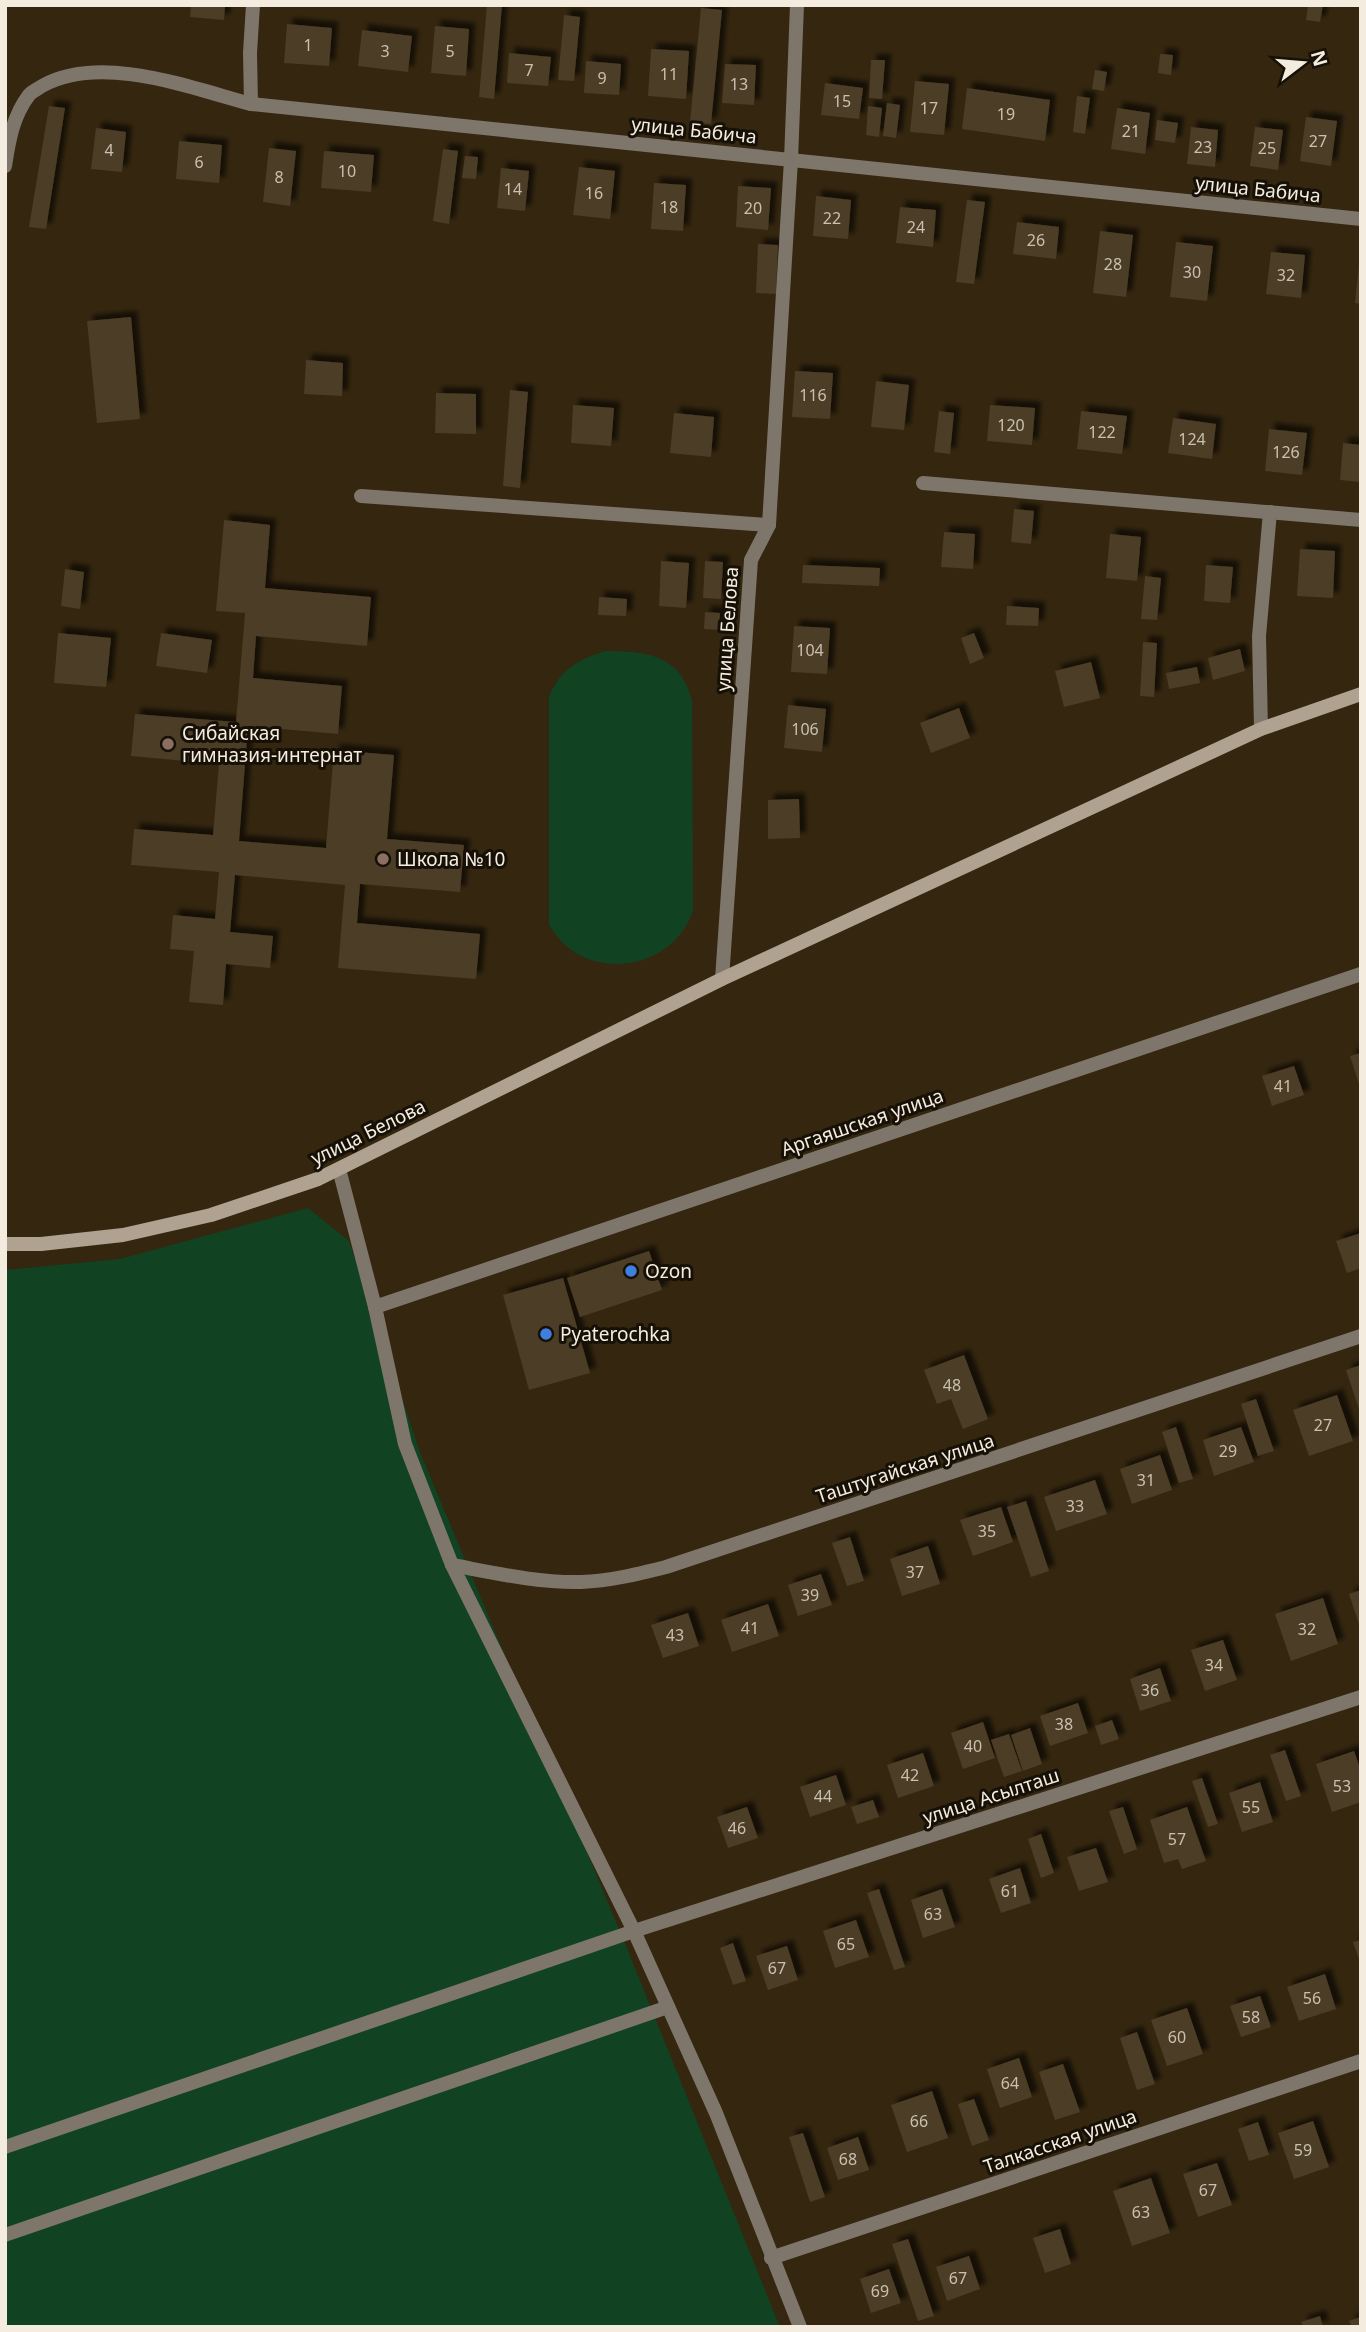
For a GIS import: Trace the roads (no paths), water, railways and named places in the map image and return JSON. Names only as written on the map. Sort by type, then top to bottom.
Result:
[{"type":"main road","name":"улица Белова","points":[[5,1244],[41,1244],[123,1235],[211,1215],[339,1169],[722,979],[1261,729],[1361,694]]},
{"type":"street","points":[[251,104],[253,5]]},
{"type":"street","name":"улица Белова","points":[[722,979],[751,560],[769,525],[791,160],[797,5]]},
{"type":"street","name":"улица Бабича","points":[[5,166],[10,132],[30,93],[50,82],[76,73],[134,74],[251,104],[1361,219]]},
{"type":"street","points":[[923,483],[1361,520]]},
{"type":"street","points":[[361,496],[769,525]]},
{"type":"street","points":[[1261,729],[1259,636],[1270,512]]},
{"type":"street","name":"Аргаяшская улица","points":[[375,1307],[1361,974]]},
{"type":"street","points":[[339,1169],[375,1307],[405,1444],[452,1565],[634,1931],[716,2113],[800,2327]]},
{"type":"street","name":"Таштугайская улица","points":[[452,1565],[530,1579],[581,1582],[624,1578],[666,1567],[1361,1336]]},
{"type":"street","name":"улица Асылташ","points":[[5,2147],[634,1931],[1361,1698]]},
{"type":"street","points":[[5,2235],[668,2007]]},
{"type":"street","name":"Талкасская улица","points":[[772,2258],[1361,2061]]},
{"type":"place","name":"Сибайская гимназия-интернат","points":[[168,744]]},
{"type":"place","name":"Школа №10","points":[[383,859]]},
{"type":"place","name":"Ozon","points":[[631,1271]]},
{"type":"place","name":"Pyaterochka","points":[[546,1334]]}]
